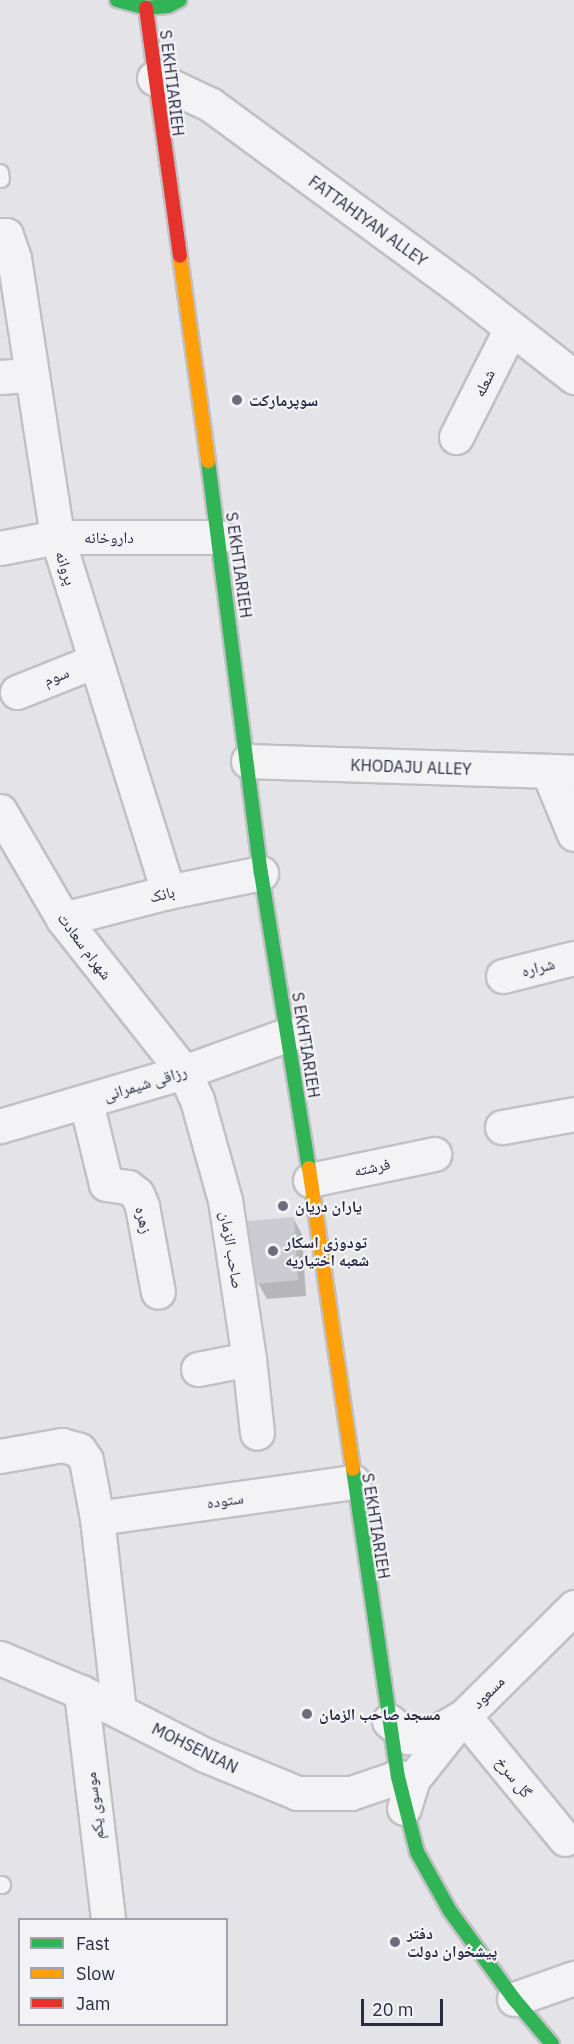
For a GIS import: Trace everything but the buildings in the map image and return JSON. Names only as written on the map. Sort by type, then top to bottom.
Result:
[{"type":"main road","points":[[117,0],[146,8],[168,6],[180,0]]},
{"type":"main road","name":"S EKHTIARIEH","points":[[146,8],[219,537],[261,873],[289,1034],[353,1482],[404,1809],[417,1852],[450,1911],[514,1999],[552,2044]]},
{"type":"street","name":"FATTAHIYAN ALLEY","points":[[154,78],[211,105],[511,328],[574,371]]},
{"type":"street","name":"پروانه","points":[[3,235],[14,258],[16,376],[57,537],[168,892]]},
{"type":"street","name":"شعله","points":[[456,437],[511,328]]},
{"type":"street","name":"داروخانه","points":[[0,548],[57,537],[219,537]]},
{"type":"street","name":"سوم","points":[[16,692],[95,661]]},
{"type":"street","name":"KHODAJU ALLEY","points":[[248,761],[561,772]]},
{"type":"street","points":[[561,772],[574,834]]},
{"type":"street","name":"شهرام سعادت","points":[[0,811],[63,919],[184,1072]]},
{"type":"street","name":"بانک","points":[[63,919],[168,892],[261,873]]},
{"type":"street","name":"شراره","points":[[503,976],[574,958]]},
{"type":"street","name":"رزاقی شیمرانی","points":[[0,1126],[184,1072],[289,1034]]},
{"type":"street","name":"صاحب الزمان","points":[[184,1072],[197,1100],[225,1200],[249,1359],[256,1433]]},
{"type":"street","name":"زهره","points":[[86,1102],[106,1184],[128,1186],[136,1194],[142,1206],[159,1292]]},
{"type":"street","points":[[502,1127],[574,1114]]},
{"type":"street","name":"فرشته","points":[[310,1180],[434,1154]]},
{"type":"street","points":[[198,1369],[249,1359]]},
{"type":"street","points":[[0,1456],[62,1445],[79,1450],[86,1460],[97,1518],[119,1710]]},
{"type":"street","name":"ستوده","points":[[97,1518],[353,1482]]},
{"type":"street","name":"مسعود","points":[[389,1721],[409,1737],[429,1737],[464,1716],[574,1607]]},
{"type":"street","name":"MOHSENIAN","points":[[0,1658],[81,1692],[205,1755],[297,1793],[351,1793],[398,1777]]},
{"type":"street","name":"موسوی یکم","points":[[81,1692],[108,1918]]},
{"type":"street","points":[[404,1809],[413,1779],[428,1757],[464,1716]]},
{"type":"street","name":"گل سرخ","points":[[464,1716],[565,1839]]},
{"type":"street","points":[[514,1999],[574,1978]]},
{"type":"lane","points":[[0,173],[1,179]]},
{"type":"traffic: fast","points":[[117,0],[146,8],[168,6],[180,0]]},
{"type":"traffic: fast","points":[[208,461],[261,873],[309,1168]]},
{"type":"traffic: fast","points":[[353,1469],[398,1777],[417,1852],[450,1911],[514,1999],[552,2044]]},
{"type":"traffic: slow","points":[[180,256],[208,461]]},
{"type":"traffic: slow","points":[[309,1168],[353,1469]]},
{"type":"traffic: jam","points":[[146,8],[180,256]]},
{"type":"place","name":"سوپرمارکت","points":[[237,400]]},
{"type":"place","name":"یاران دریان","points":[[283,1206]]},
{"type":"place","name":"تودوزی اسکار شعبه اختیاریه","points":[[273,1251]]},
{"type":"place","name":"مسجد صاحب الزمان","points":[[307,1714]]},
{"type":"place","name":"دفتر پیشخوان دولت","points":[[395,1942]]}]
